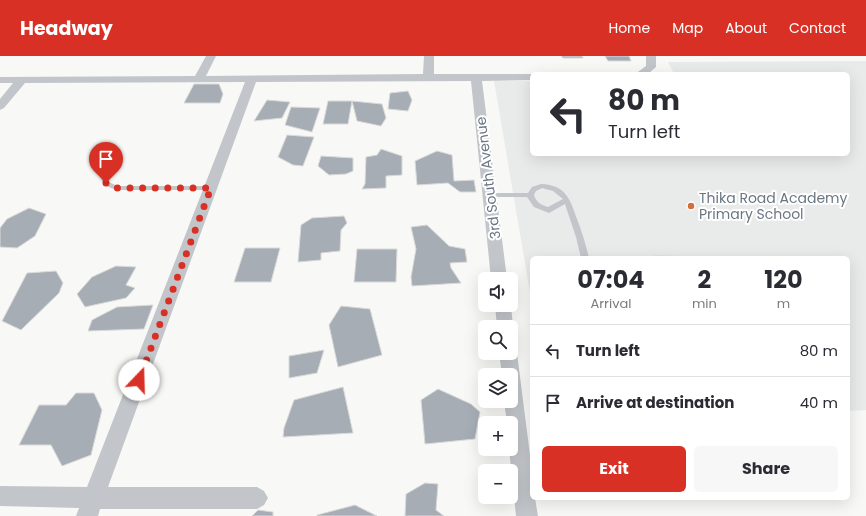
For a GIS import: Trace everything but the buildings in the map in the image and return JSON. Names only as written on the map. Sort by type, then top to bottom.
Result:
[{"type":"street","points":[[199,79],[211,56]]},
{"type":"street","points":[[428,77],[429,56]]},
{"type":"street","points":[[642,72],[651,61]]},
{"type":"street","name":"3rd South Avenue","points":[[476,77],[499,272]]},
{"type":"street","points":[[0,80],[530,77]]},
{"type":"street","points":[[91,507],[252,78]]},
{"type":"street","points":[[0,106],[23,80]]},
{"type":"street","points":[[515,408],[527,516]]},
{"type":"street","points":[[0,496],[91,507],[257,498]]},
{"type":"lane","points":[[102,172],[106,183],[116,188],[211,188]]},
{"type":"lane","points":[[567,200],[549,210],[539,208],[532,202],[530,195],[534,189],[541,186],[551,186],[559,190],[567,200],[580,237],[585,256]]},
{"type":"lane","points":[[490,196],[530,195]]},
{"type":"shaded area","name":"Thika Road Academy Primary School","points":[[866,61],[866,410],[850,411],[850,256],[530,256],[530,292],[494,81],[530,81],[530,156],[850,156],[850,72],[673,72],[668,62]]},
{"type":"place","name":"Thika Road Academy Primary School","points":[[691,206]]},
{"type":"route","points":[[106,183],[116,188],[135,190],[211,188],[139,380]]}]
